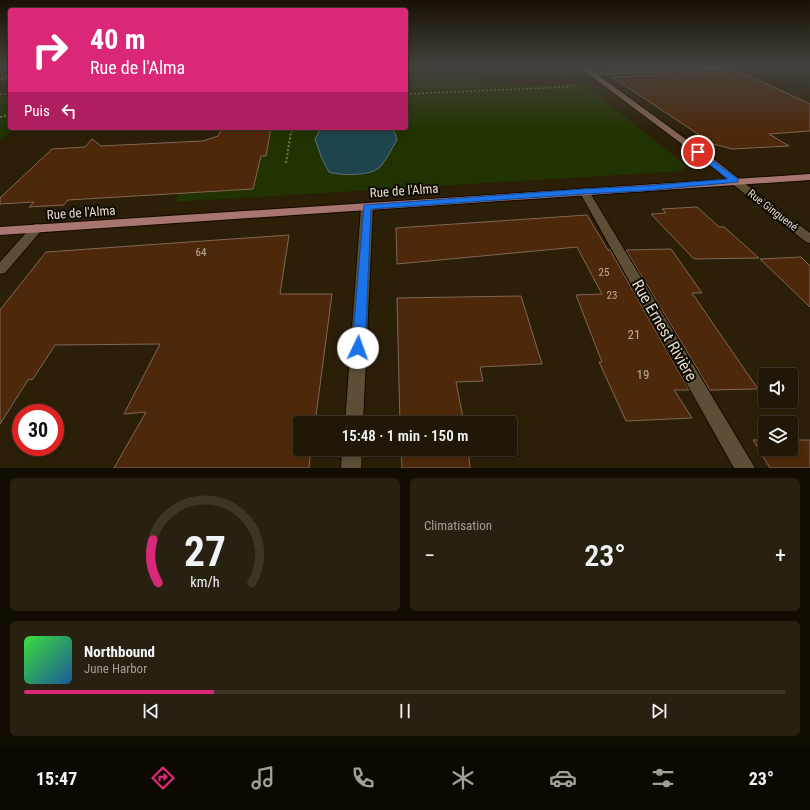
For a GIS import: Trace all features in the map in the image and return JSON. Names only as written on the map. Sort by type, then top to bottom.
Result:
[{"type":"main road","name":"Rue de l'Alma","points":[[0,231],[810,177]]},
{"type":"street","name":"Rue Ginguené","points":[[611,89],[717,166],[810,239]]},
{"type":"street","name":"Rue Ernest Rivière","points":[[584,191],[745,468]]},
{"type":"street","points":[[354,416],[367,207]]},
{"type":"street","points":[[0,270],[37,228]]},
{"type":"street","points":[[351,468],[352,456]]},
{"type":"path","points":[[408,94],[525,89]]},
{"type":"path","points":[[286,163],[292,130]]},
{"type":"green space","points":[[408,89],[590,89],[687,166],[683,168],[685,171],[174,202],[179,193],[253,189],[256,176],[195,159],[266,156],[271,130],[320,130],[329,172],[336,174],[370,172],[395,133],[392,130],[408,130]]},
{"type":"green space","points":[[0,96],[8,96],[8,130],[13,130],[0,140]]},
{"type":"water","points":[[320,130],[392,130],[395,133],[397,140],[385,161],[376,170],[363,174],[348,175],[329,172],[322,159],[315,139]]},
{"type":"building","points":[[630,89],[777,89],[810,104],[810,131],[769,134],[789,146],[732,149],[713,144]]},
{"type":"building","points":[[221,130],[271,130],[266,156],[261,156],[253,189],[68,200],[64,205],[29,207],[34,202],[0,204],[0,198],[52,149],[85,147],[92,139],[101,146],[203,141],[218,136]]},
{"type":"building","points":[[697,207],[719,227],[724,227],[759,258],[694,259],[651,214],[666,213],[662,209]]},
{"type":"building","points":[[587,215],[608,250],[610,250],[689,390],[674,390],[692,418],[626,421],[599,362],[602,362],[576,295],[602,294],[577,247],[397,264],[396,228]]},
{"type":"building","points":[[289,235],[280,294],[332,294],[316,416],[293,416],[293,456],[310,456],[309,468],[114,468],[146,412],[124,414],[160,344],[55,345],[33,379],[28,380],[0,424],[0,310],[46,252]]},
{"type":"building","points":[[671,249],[702,293],[692,293],[758,389],[710,390],[626,250]]},
{"type":"building","points":[[801,257],[810,266],[810,307],[760,259]]},
{"type":"building","points":[[521,296],[542,364],[480,367],[483,381],[456,382],[463,416],[400,416],[397,298]]},
{"type":"building","points":[[753,440],[758,440],[758,448]]},
{"type":"building","points":[[798,440],[810,440],[810,468],[770,468],[763,456],[798,456]]},
{"type":"building","points":[[401,456],[469,456],[470,468],[402,468]]},
{"type":"route","points":[[358,348],[367,207],[584,191],[642,189],[735,181],[698,152]]}]
